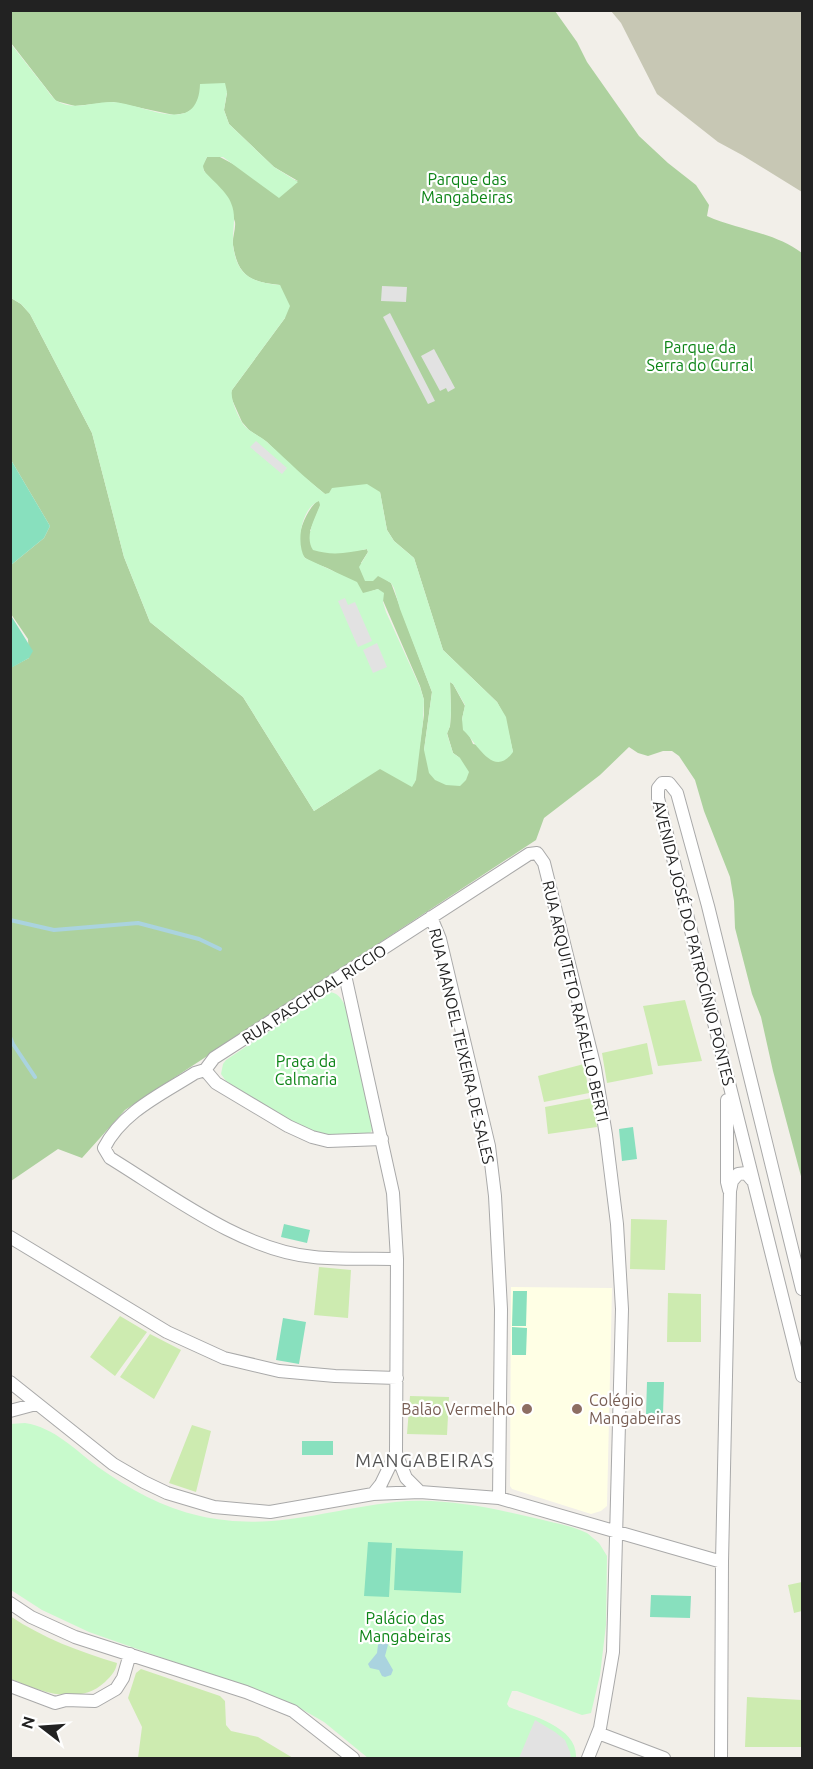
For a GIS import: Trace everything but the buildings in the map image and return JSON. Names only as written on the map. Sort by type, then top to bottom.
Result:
[{"type":"street","name":"AVENIDA JOSÉ DO PATROCÍNIO PONTES","points":[[802,1289],[708,906],[677,793],[669,783],[662,783],[658,788],[658,798],[802,1376]]},
{"type":"street","name":"RUA PASCHOAL RICCIO","points":[[397,1259],[313,1257],[290,1253],[252,1241],[217,1223],[110,1158],[104,1148],[111,1134],[125,1118],[195,1073],[206,1070],[214,1058],[529,854],[537,853]]},
{"type":"street","name":"RUA ARQUITETO RAFAELLO BERTI","points":[[537,853],[544,863],[595,1068],[617,1224],[622,1309],[613,1652],[598,1733],[588,1758]]},
{"type":"street","name":"RUA MANOEL TEIXEIRA DE SALES","points":[[432,917],[440,939],[489,1146],[495,1196],[501,1309],[499,1498]]},
{"type":"street","points":[[345,975],[393,1193],[397,1259],[396,1453],[406,1478],[420,1492]]},
{"type":"street","points":[[206,1070],[216,1083],[288,1126],[312,1137],[328,1142],[382,1139]]},
{"type":"street","points":[[728,1080],[727,1182],[730,1191]]},
{"type":"street","points":[[721,1758],[722,1562],[730,1191],[732,1181],[738,1174],[746,1173],[752,1180]]},
{"type":"street","points":[[10,1237],[167,1332],[224,1358],[279,1371],[397,1378]]},
{"type":"street","points":[[10,1382],[113,1464],[167,1493],[214,1507],[270,1512],[373,1494],[420,1492],[499,1498],[722,1562]]},
{"type":"street","points":[[10,1411],[36,1404]]},
{"type":"street","points":[[373,1494],[381,1484],[396,1453]]},
{"type":"street","points":[[10,1603],[32,1617],[75,1637],[246,1692],[293,1712],[353,1758]]},
{"type":"street","points":[[10,1686],[55,1703],[66,1700],[95,1701],[116,1689],[123,1678],[130,1654]]},
{"type":"street","points":[[598,1733],[664,1758]]},
{"type":"shaded area","points":[[611,11],[802,11],[802,192],[718,142],[657,94],[621,23]]},
{"type":"shaded area","points":[[382,286],[407,287],[406,302],[381,301]]},
{"type":"shaded area","points":[[390,313],[435,401],[428,404],[383,317]]},
{"type":"shaded area","points":[[434,349],[455,388],[448,392],[446,388],[440,391],[421,356]]},
{"type":"shaded area","points":[[256,441],[287,468],[282,474],[250,447]]},
{"type":"shaded area","points":[[345,598],[348,605],[355,602],[372,641],[358,647],[338,601]]},
{"type":"shaded area","points":[[377,643],[387,667],[373,673],[363,650]]},
{"type":"shaded area","name":"Colégio Mangabeiras","points":[[511,1287],[612,1288],[607,1506],[601,1511],[591,1514],[512,1489],[510,1486]]},
{"type":"shaded area","points":[[535,1720],[565,1740],[571,1758],[519,1758]]},
{"type":"green space","name":"Parque das Mangabeiras","points":[[11,11],[555,11],[577,42],[587,62],[639,136],[696,185],[709,205],[707,216],[780,240],[802,253],[802,1180],[761,1017],[752,994],[735,928],[730,877],[704,811],[695,780],[679,756],[672,751],[663,751],[648,756],[629,747],[600,775],[544,818],[536,840],[125,1110],[82,1158],[58,1149],[11,1181],[10,668],[29,658],[28,639],[11,614],[11,565],[44,538],[50,526],[11,460],[11,298],[21,304],[30,314],[92,433],[124,557],[150,622],[243,697],[314,811],[350,788],[351,727],[414,784],[424,715],[424,700],[420,686],[378,589],[363,594],[337,573],[304,557],[300,551],[301,528],[308,512],[317,501],[321,504],[310,531],[362,550],[367,549],[368,552],[361,563],[391,583],[432,692],[424,750],[460,758],[453,753],[447,733],[451,712],[450,682],[465,706],[462,719],[473,744],[513,752],[505,717],[497,702],[443,650],[414,558],[394,541],[387,530],[380,492],[325,494],[294,469],[267,442],[249,430],[242,422],[230,395],[285,318],[280,285],[261,282],[247,276],[238,264],[233,245],[235,222],[233,215],[202,166],[207,157],[218,156],[235,165],[298,181],[274,167],[229,124],[224,110],[227,93],[200,95],[194,108],[186,113],[174,115],[113,102],[75,106],[56,101],[11,43]]},
{"type":"green space","points":[[10,43],[53,98],[63,104],[83,105],[111,102],[166,114],[179,114],[190,110],[197,101],[200,84],[225,83],[227,92],[224,110],[229,124],[274,167],[298,182],[279,198],[223,157],[207,157],[203,166],[204,171],[223,191],[233,208],[233,245],[238,264],[247,276],[253,279],[280,285],[290,306],[285,318],[232,390],[235,407],[246,427],[266,441],[325,494],[329,493],[332,488],[367,484],[380,492],[387,530],[394,541],[414,558],[443,650],[497,702],[506,717],[513,752],[506,760],[499,762],[485,756],[463,730],[462,719],[465,705],[450,682],[451,711],[447,734],[453,753],[460,758],[469,772],[466,780],[460,786],[446,785],[435,780],[429,773],[424,750],[432,692],[394,588],[391,583],[378,576],[373,581],[365,581],[359,567],[368,552],[367,549],[347,553],[313,550],[310,533],[320,505],[319,501],[308,510],[302,526],[301,544],[305,558],[357,582],[363,593],[378,589],[384,593],[383,602],[386,612],[420,687],[424,700],[423,722],[416,780],[412,787],[380,769],[314,811],[243,697],[150,622],[124,557],[92,433],[30,314],[21,304],[11,298]]},
{"type":"green space","points":[[11,460],[50,526],[44,538],[11,565]]},
{"type":"green space","points":[[10,614],[33,651],[29,658],[11,668]]},
{"type":"green space","name":"Praça da Calmaria","points":[[328,992],[338,996],[345,1005],[373,1127],[371,1132],[361,1138],[318,1133],[289,1121],[226,1081],[221,1074],[226,1060]]},
{"type":"green space","points":[[685,1000],[702,1061],[658,1066],[643,1006]]},
{"type":"green space","points":[[647,1043],[653,1074],[607,1083],[602,1053]]},
{"type":"green space","points":[[584,1064],[589,1093],[544,1102],[538,1076]]},
{"type":"green space","points":[[592,1098],[597,1127],[548,1134],[545,1107]]},
{"type":"green space","points":[[633,1127],[637,1159],[622,1161],[619,1129]]},
{"type":"green space","points":[[631,1219],[667,1220],[665,1270],[630,1269]]},
{"type":"green space","points":[[284,1224],[310,1230],[307,1243],[281,1237]]},
{"type":"green space","points":[[319,1267],[351,1270],[348,1318],[314,1315]]},
{"type":"green space","points":[[513,1291],[527,1291],[526,1326],[512,1326]]},
{"type":"green space","points":[[668,1293],[701,1294],[701,1342],[667,1342]]},
{"type":"green space","points":[[120,1316],[147,1332],[115,1376],[90,1357]]},
{"type":"green space","points":[[283,1318],[306,1322],[299,1364],[276,1360]]},
{"type":"green space","points":[[512,1327],[527,1328],[526,1355],[512,1355]]},
{"type":"green space","points":[[150,1334],[181,1350],[154,1399],[120,1377]]},
{"type":"green space","points":[[647,1382],[664,1382],[663,1414],[646,1414]]},
{"type":"green space","points":[[410,1396],[449,1397],[447,1435],[407,1434]]},
{"type":"green space","name":"Palácio das Mangabeiras","points":[[25,1423],[55,1434],[98,1467],[134,1490],[160,1503],[200,1516],[251,1522],[274,1521],[395,1502],[431,1501],[503,1511],[587,1533],[599,1543],[607,1556],[606,1625],[600,1675],[591,1713],[582,1715],[517,1691],[512,1691],[507,1704],[509,1707],[552,1724],[562,1731],[575,1747],[576,1758],[368,1758],[324,1722],[291,1703],[89,1632],[42,1610],[11,1590],[10,1424]]},
{"type":"green space","points":[[192,1425],[211,1431],[196,1492],[169,1483]]},
{"type":"green space","points":[[302,1441],[333,1441],[333,1455],[302,1455]]},
{"type":"green space","points":[[368,1542],[392,1543],[389,1597],[364,1596]]},
{"type":"green space","points":[[396,1548],[463,1551],[461,1593],[394,1590]]},
{"type":"green space","points":[[802,1582],[802,1611],[794,1613],[788,1585]]},
{"type":"green space","points":[[651,1595],[691,1596],[690,1618],[650,1617]]},
{"type":"green space","points":[[10,1616],[62,1644],[117,1663],[114,1671],[94,1690],[71,1695],[46,1692],[11,1679]]},
{"type":"green space","points":[[141,1669],[220,1696],[225,1701],[226,1725],[231,1731],[258,1737],[293,1758],[138,1758],[142,1727],[128,1698],[136,1673]]},
{"type":"green space","points":[[747,1697],[802,1700],[802,1747],[745,1747]]},
{"type":"water","points":[[384,1633],[390,1637],[385,1656],[393,1670],[391,1675],[385,1677],[379,1670],[370,1668],[368,1664],[377,1653],[379,1637]]},
{"type":"waterway","points":[[10,920],[54,930],[138,923],[199,939],[220,949]]},
{"type":"waterway","points":[[10,1037],[35,1077]]},
{"type":"place","name":"Balão Vermelho","points":[[527,1409]]},
{"type":"place","name":"Colégio Mangabeiras","points":[[577,1409]]},
{"type":"district","name":"MANGABEIRAS","points":[[425,1460]]},
{"type":"park label","name":"Parque da Serra do Curral","points":[[700,356]]}]
